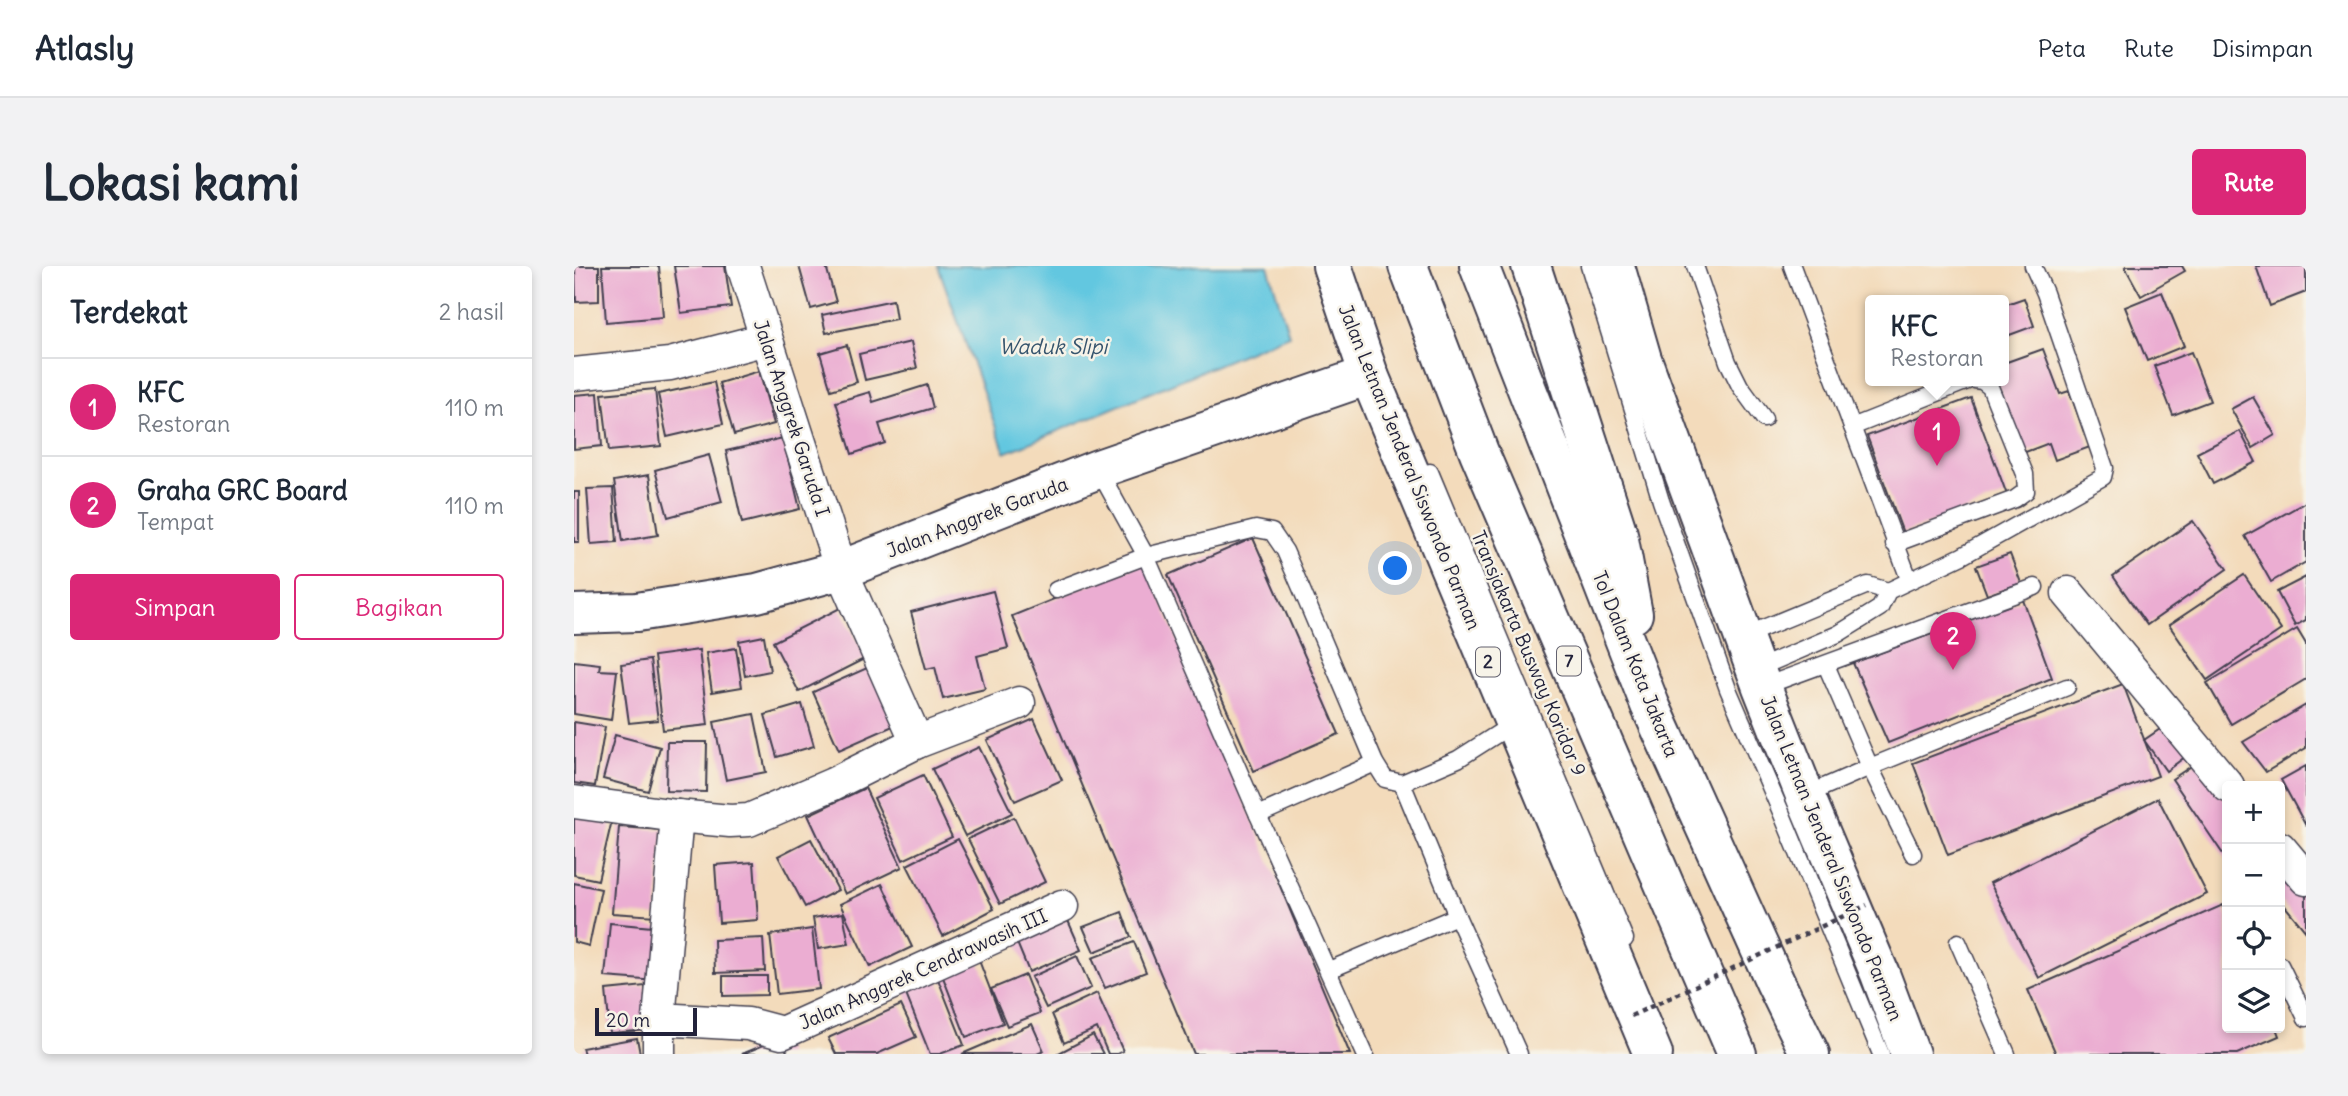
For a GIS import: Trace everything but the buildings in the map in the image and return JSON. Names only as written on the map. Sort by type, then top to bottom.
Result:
[{"type":"main road","name":"Jalan Letnan Jenderal Siswondo Parman","points":[[1332,266],[1369,375],[1653,1054]]},
{"type":"main road","name":"7","points":[[1408,266],[1479,452],[1737,1054]]},
{"type":"main road","name":"Tol Dalam Kota Jakarta","points":[[1479,266],[1650,705],[1810,1054]]},
{"type":"main road","points":[[1531,266],[1618,534],[1650,705]]},
{"type":"main road","name":"Jalan Letnan Jenderal Siswondo Parman","points":[[1615,266],[1642,359],[1754,664],[1805,798],[1880,974],[1910,1054]]},
{"type":"main road","name":"Jalan Anggrek Garuda","points":[[574,614],[637,612],[757,593],[841,570],[1098,469],[1369,375]]},
{"type":"street","name":"Jalan Anggrek Garuda I","points":[[743,266],[841,570],[917,742]]},
{"type":"street","points":[[574,374],[670,364],[766,339]]},
{"type":"street","points":[[2068,593],[2224,781]]},
{"type":"street","points":[[574,802],[677,816],[749,820],[833,784],[917,742],[1019,703]]},
{"type":"street","points":[[659,1054],[659,1020],[677,816]]},
{"type":"street","points":[[2285,854],[2306,879]]},
{"type":"street","name":"Jalan Anggrek Cendrawasih III","points":[[659,1020],[748,1024],[787,1044],[1062,906]]},
{"type":"lane","points":[[1589,266],[1661,501],[1728,689],[1782,812],[1881,1054]]},
{"type":"lane","points":[[1695,266],[1728,362],[1740,386],[1765,419]]},
{"type":"lane","points":[[1792,266],[1909,579]]},
{"type":"lane","points":[[1754,664],[1838,634],[1880,608],[1888,591],[1962,555],[2103,477],[2105,468],[2045,293],[2033,266]]},
{"type":"lane","points":[[1852,427],[1958,386]]},
{"type":"lane","points":[[1895,544],[2015,499],[2026,491],[2025,474],[1989,386]]},
{"type":"lane","name":"Transjakarta Busway Koridor 9","points":[[1422,452],[1634,958]]},
{"type":"lane","points":[[1098,469],[1146,556],[1365,1054]]},
{"type":"lane","points":[[1056,590],[1146,556],[1256,529],[1272,532],[1277,537],[1301,588],[1375,763],[1385,779],[1402,783],[1458,759],[1513,724]]},
{"type":"lane","points":[[1754,664],[1868,585],[1888,591]]},
{"type":"lane","points":[[1754,664],[1826,665],[2035,587]]},
{"type":"lane","points":[[1826,665],[1870,767],[1913,854]]},
{"type":"lane","points":[[1805,798],[1870,767],[2067,687]]},
{"type":"lane","points":[[1258,815],[1375,763]]},
{"type":"lane","points":[[1402,783],[1457,916],[1519,1054]]},
{"type":"lane","points":[[1329,970],[1457,916]]},
{"type":"lane","points":[[1958,942],[2007,1054]]},
{"type":"lane","points":[[2282,970],[2306,1018]]},
{"type":"path","points":[[1631,1016],[1867,905]]},
{"type":"water","name":"Waduk Slipi","points":[[938,266],[1268,266],[1289,335],[1005,453]]},
{"type":"place","name":"KFC","points":[[1937,466]]},
{"type":"place","name":"Graha GRC Board","points":[[1953,670]]}]
